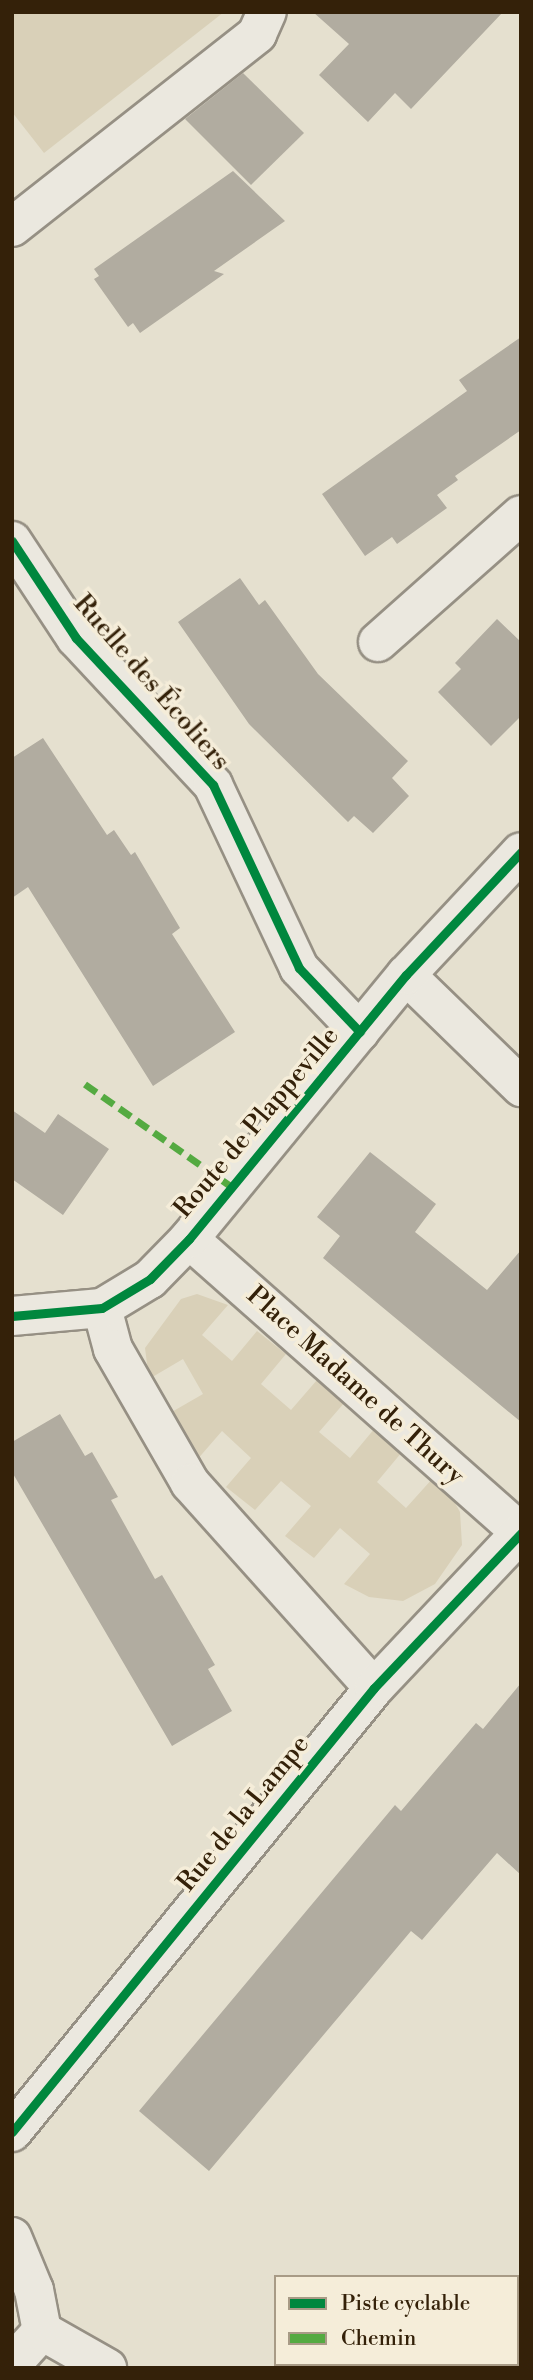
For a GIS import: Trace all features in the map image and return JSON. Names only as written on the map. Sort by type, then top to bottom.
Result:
[{"type":"street","points":[[12,227],[257,34],[267,12]]},
{"type":"street","points":[[378,642],[521,515]]},
{"type":"street","name":"Ruelle des Écoliers","points":[[12,541],[76,638],[213,785],[299,968],[360,1032]]},
{"type":"street","name":"Route de Plappeville","points":[[12,1316],[102,1308],[150,1279],[189,1239],[406,975],[521,852]]},
{"type":"street","points":[[406,975],[521,1087]]},
{"type":"street","name":"Place Madame de Thury","points":[[189,1239],[521,1533]]},
{"type":"street","points":[[102,1308],[113,1349],[190,1483],[373,1688]]},
{"type":"street","name":"Rue de la Lampe","points":[[12,2132],[373,1688],[521,1533]]},
{"type":"street","points":[[12,2237],[34,2290],[42,2331],[107,2368]]},
{"type":"street","points":[[12,2364],[42,2331]]},
{"type":"shaded area","points":[[12,12],[224,12],[44,153],[12,112]]},
{"type":"shaded area","points":[[197,1294],[228,1305],[202,1335],[232,1361],[257,1331],[286,1354],[261,1384],[291,1410],[317,1380],[345,1402],[319,1432],[350,1458],[375,1428],[402,1452],[377,1482],[406,1508],[433,1478],[450,1494],[460,1512],[462,1545],[435,1584],[403,1601],[369,1597],[344,1584],[370,1554],[340,1528],[314,1558],[285,1536],[311,1506],[281,1481],[255,1510],[226,1487],[251,1458],[222,1431],[196,1461],[170,1413],[203,1394],[183,1359],[149,1379],[145,1348],[181,1299]]},
{"type":"building","points":[[313,12],[503,12],[411,109],[395,93],[368,122],[319,75],[349,44]]},
{"type":"building","points":[[243,73],[304,133],[251,185],[185,119]]},
{"type":"building","points":[[233,171],[285,221],[214,271],[224,274],[140,333],[133,323],[128,327],[94,279],[99,276],[94,269]]},
{"type":"building","points":[[521,337],[521,430],[455,476],[458,480],[437,495],[447,508],[397,544],[392,537],[365,556],[322,494],[467,391],[459,380]]},
{"type":"building","points":[[240,578],[259,605],[265,600],[318,674],[408,761],[392,778],[409,796],[373,833],[354,816],[348,822],[249,724],[178,622]]},
{"type":"building","points":[[497,619],[521,642],[521,716],[491,746],[438,692],[461,669],[455,663]]},
{"type":"building","points":[[43,738],[107,835],[114,830],[131,855],[135,852],[180,928],[172,934],[235,1032],[153,1086],[28,887],[12,898],[12,758]]},
{"type":"building","points":[[12,1110],[45,1133],[58,1114],[109,1149],[63,1215],[12,1179]]},
{"type":"building","points":[[370,1152],[436,1204],[415,1232],[487,1290],[521,1250],[521,1422],[323,1258],[340,1236],[317,1217]]},
{"type":"building","points":[[60,1414],[85,1456],[92,1452],[118,1497],[111,1500],[155,1579],[162,1575],[215,1665],[208,1669],[232,1711],[172,1746],[12,1472],[12,1442]]},
{"type":"building","points":[[521,1683],[521,1875],[497,1853],[422,1940],[411,1931],[209,2171],[139,2111],[395,1805],[401,1811],[476,1723],[483,1729]]},
{"type":"marked path","points":[[85,1084],[232,1187]]},
{"type":"cycle path","points":[[12,541],[76,638],[213,785],[299,968],[360,1032]]},
{"type":"cycle path","points":[[12,1316],[102,1308],[150,1279],[189,1239],[406,975],[521,852]]},
{"type":"cycle path","points":[[12,2132],[374,1688],[521,1533]]}]
